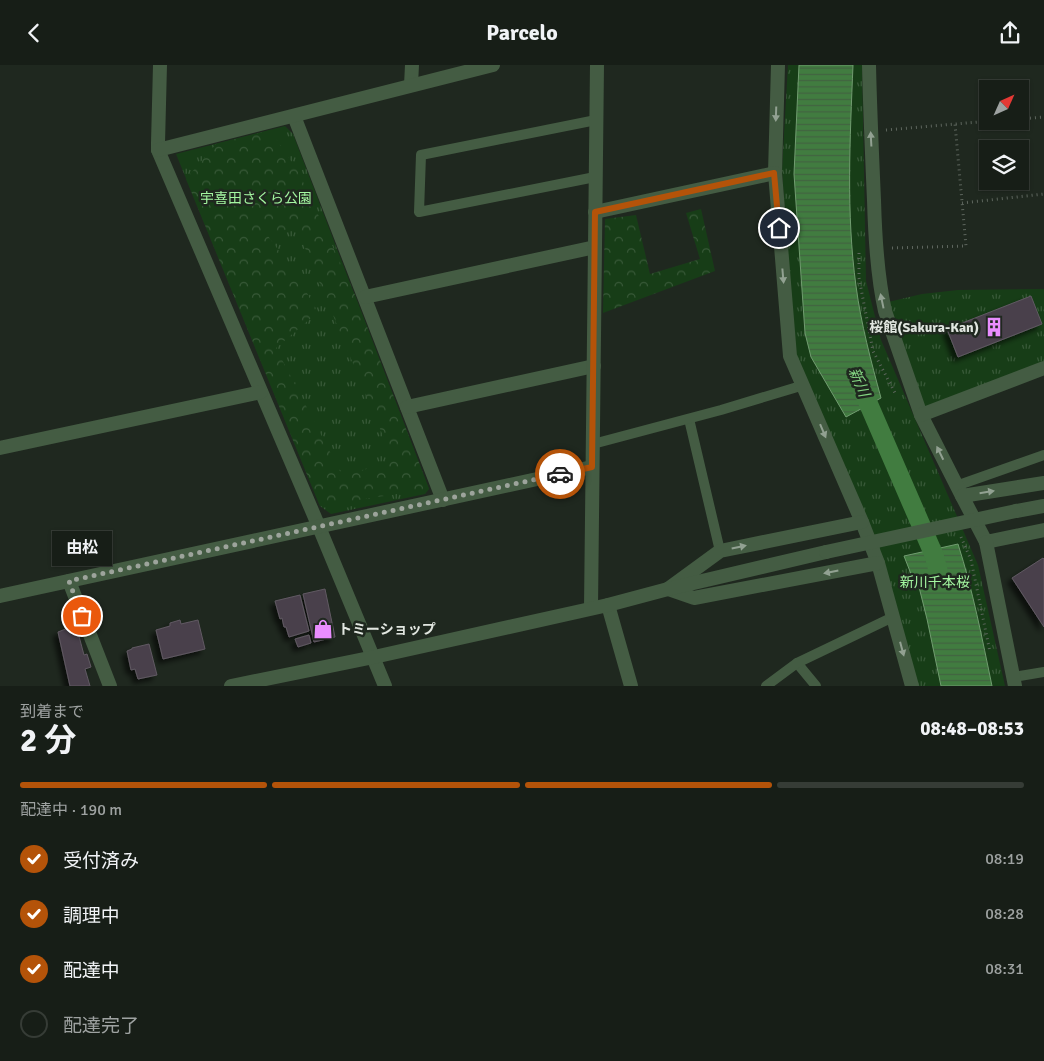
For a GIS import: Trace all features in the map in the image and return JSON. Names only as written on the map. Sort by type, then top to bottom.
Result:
[{"type":"street","points":[[160,65],[158,150],[385,686]]},
{"type":"street","points":[[411,85],[412,65]]},
{"type":"street","points":[[158,150],[494,65]]},
{"type":"street","points":[[591,608],[597,65]]},
{"type":"street","points":[[778,65],[774,173],[790,356],[804,385],[878,563],[912,686]]},
{"type":"street","points":[[869,65],[870,131],[876,249],[881,294],[885,311],[921,415],[986,542],[1014,681]]},
{"type":"street","points":[[294,116],[444,500]]},
{"type":"street","points":[[595,212],[774,173]]},
{"type":"street","points":[[365,297],[595,247]]},
{"type":"street","points":[[407,407],[594,366]]},
{"type":"street","points":[[921,415],[1044,368]]},
{"type":"street","points":[[0,448],[262,392]]},
{"type":"street","points":[[0,596],[592,467]]},
{"type":"street","points":[[959,491],[1044,483]]},
{"type":"street","points":[[231,686],[374,657],[608,605],[668,589],[1044,505]]},
{"type":"street","points":[[668,589],[720,551],[862,522]]},
{"type":"street","points":[[986,542],[1044,530]]},
{"type":"street","points":[[668,589],[694,598],[878,563]]},
{"type":"street","points":[[69,581],[110,686]]},
{"type":"street","points":[[608,605],[631,686]]},
{"type":"lane","points":[[596,120],[421,155],[419,212],[596,177]]},
{"type":"lane","points":[[593,444],[689,419],[804,385]]},
{"type":"lane","points":[[689,419],[720,551]]},
{"type":"lane","points":[[959,491],[1044,455]]},
{"type":"lane","points":[[766,686],[797,663],[893,617]]},
{"type":"lane","points":[[797,663],[816,686]]},
{"type":"lane","points":[[1014,681],[1044,672]]},
{"type":"path","points":[[1029,118],[1044,117]]},
{"type":"path","points":[[870,131],[979,122]]},
{"type":"path","points":[[876,249],[966,246],[955,124]]},
{"type":"path","points":[[962,203],[1044,194]]},
{"type":"green space","name":"新川千本桜","points":[[788,65],[862,65],[866,281],[881,340],[978,565],[1005,686],[918,686],[794,352],[782,170]]},
{"type":"green space","name":"宇喜田さくら公園","points":[[285,126],[293,134],[429,489],[425,494],[331,514],[320,506],[176,154]]},
{"type":"green space","name":"宇喜田さくら公園","points":[[270,130],[299,173],[355,295],[429,489],[320,506],[186,179],[216,144]],"holes":[[[296,226],[393,460],[343,477],[276,348],[318,312],[296,274],[268,236]]]},
{"type":"green space","points":[[701,209],[715,271],[603,313],[605,219],[636,215],[650,274],[700,259],[686,213]]},
{"type":"green space","points":[[1044,289],[1044,362],[924,410],[884,303],[922,294],[958,290]]},
{"type":"water","points":[[799,65],[853,65],[850,204],[853,259],[861,314],[881,398],[846,417],[811,357],[805,333],[794,174]]},
{"type":"water","points":[[958,544],[973,597],[992,686],[941,686],[918,583],[913,579],[904,556]]},
{"type":"building","name":"桜館(Sakura-Kan)","points":[[1031,296],[1042,324],[958,357],[947,329]]},
{"type":"building","points":[[1044,559],[1044,627],[1012,578]]},
{"type":"building","points":[[325,589],[335,637],[314,642],[303,594]]},
{"type":"building","points":[[300,595],[309,631],[289,637],[282,618],[280,619],[275,601]]},
{"type":"building","points":[[180,620],[181,624],[198,620],[205,649],[163,659],[156,630],[170,626],[170,623]]},
{"type":"building","points":[[76,625],[84,655],[87,654],[91,667],[85,669],[90,686],[70,686],[58,632]]},
{"type":"building","points":[[309,635],[311,643],[298,647],[295,639]]},
{"type":"building","points":[[149,644],[157,675],[138,679],[135,669],[131,670],[127,651]]},
{"type":"waterway","name":"新川","points":[[859,382],[934,555],[939,574]]},
{"type":"way so far","points":[[82,616],[69,581],[560,474]]},
{"type":"place","name":"桜館(Sakura-Kan)","points":[[994,327]]},
{"type":"place","name":"由松","points":[[82,616]]},
{"type":"place","name":"トミーショップ","points":[[323,629]]},
{"type":"route","points":[[560,474],[592,467],[595,212],[774,173],[779,228]]}]
